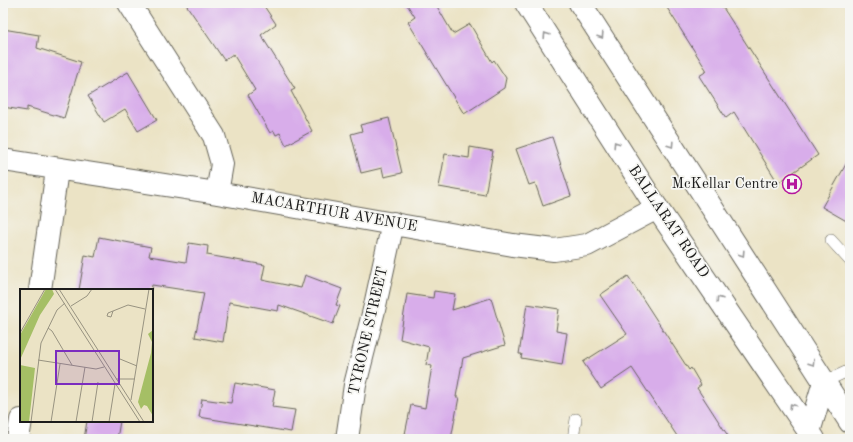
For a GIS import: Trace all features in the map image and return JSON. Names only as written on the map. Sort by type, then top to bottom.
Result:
[{"type":"main road","points":[[129,3],[214,136],[222,164],[217,192]]},
{"type":"main road","name":"BALLARAT ROAD","points":[[526,3],[657,208],[810,437]]},
{"type":"main road","points":[[580,3],[824,382],[848,414],[810,437]]},
{"type":"main road","name":"MACARTHUR AVENUE","points":[[3,160],[57,170],[217,192],[513,245],[554,250],[587,245],[657,208]]},
{"type":"main road","points":[[40,289],[57,170]]},
{"type":"main road","name":"TYRONE STREET","points":[[347,439],[355,385],[374,310],[393,223]]},
{"type":"main road","points":[[810,437],[824,382]]},
{"type":"main road","points":[[18,439],[21,422]]},
{"type":"lane","points":[[831,240],[850,261]]},
{"type":"lane","points":[[824,382],[850,370]]},
{"type":"lane","points":[[573,439],[576,419]]},
{"type":"building","points":[[185,3],[262,3],[276,24],[261,35],[295,89],[291,91],[312,131],[286,145],[280,133],[276,135],[274,131],[270,133],[248,95],[255,90],[233,54],[224,60]]},
{"type":"building","points":[[406,3],[435,3],[453,34],[470,24],[492,62],[494,60],[506,78],[504,88],[464,114],[408,22],[415,17]]},
{"type":"building","points":[[664,3],[720,3],[818,155],[778,183],[734,112],[726,118],[699,76],[707,71]]},
{"type":"building","points":[[3,29],[39,35],[37,48],[81,62],[64,118],[27,107],[27,111],[3,107]]},
{"type":"building","points":[[128,72],[157,120],[138,131],[125,109],[104,122],[88,96]]},
{"type":"building","points":[[389,118],[402,173],[384,177],[382,168],[361,173],[351,134],[362,131],[360,125]]},
{"type":"building","points":[[552,137],[571,196],[543,206],[535,183],[529,185],[516,149]]},
{"type":"building","points":[[470,147],[493,151],[485,195],[439,187],[445,154],[469,158]]},
{"type":"building","points":[[850,157],[850,223],[822,207]]},
{"type":"building","points":[[99,237],[151,247],[149,256],[186,262],[189,243],[208,246],[207,255],[265,265],[262,280],[301,288],[305,275],[342,289],[336,305],[340,306],[333,324],[279,305],[278,311],[229,302],[223,342],[195,337],[204,293],[152,285],[151,289],[79,289],[85,255],[95,257]]},
{"type":"building","points":[[628,276],[689,370],[691,368],[701,385],[697,388],[730,439],[679,439],[632,368],[601,389],[583,362],[627,334],[600,295]]},
{"type":"building","points":[[434,291],[455,294],[452,310],[491,298],[505,345],[463,358],[456,397],[459,397],[451,439],[411,439],[411,435],[405,434],[411,405],[425,408],[432,366],[426,365],[429,347],[400,339],[407,294],[433,298]]},
{"type":"building","points":[[527,304],[559,309],[556,331],[567,333],[562,365],[521,358],[522,354],[519,354]]},
{"type":"building","points":[[235,383],[275,390],[272,407],[295,410],[291,432],[199,417],[202,399],[231,403]]},
{"type":"building","points":[[87,422],[120,422],[117,439],[84,439]]},
{"type":"place","name":"McKellar Centre","points":[[792,184]]}]
